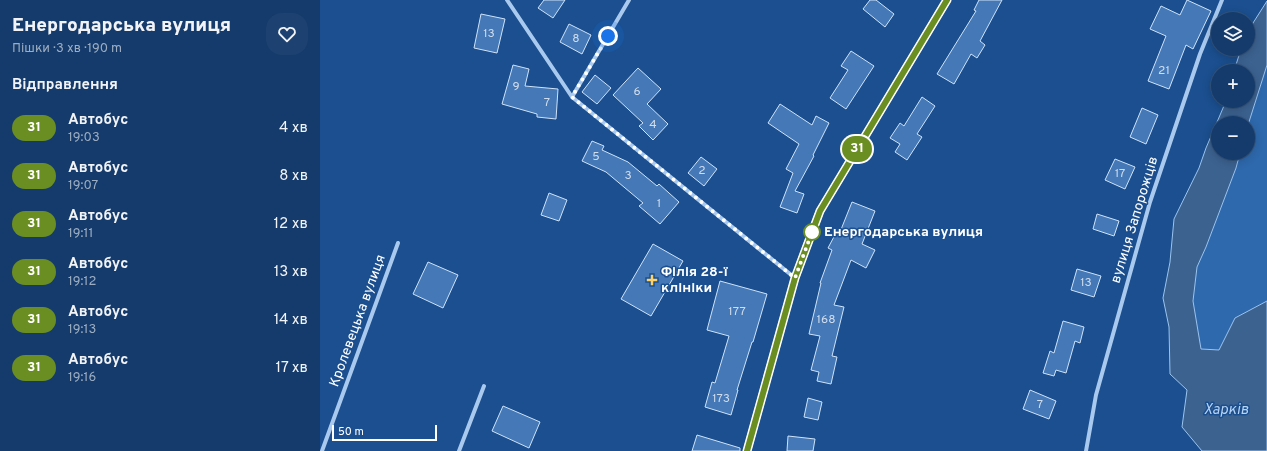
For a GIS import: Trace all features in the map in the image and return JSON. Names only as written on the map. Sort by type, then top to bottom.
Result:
[{"type":"main road","points":[[747,451],[795,278],[820,211],[947,0]]},
{"type":"street","points":[[507,0],[572,97],[795,278]]},
{"type":"street","points":[[572,97],[629,0]]},
{"type":"street","name":"вулиця Запорожців","points":[[1086,451],[1096,395],[1150,202],[1200,54],[1222,0]]},
{"type":"street","name":"Кролевецька вулиця","points":[[322,451],[398,243]]},
{"type":"street","points":[[459,451],[484,386]]},
{"type":"shaded area","points":[[1267,65],[1267,301],[1235,318],[1219,350],[1201,349],[1193,301],[1197,267],[1206,247],[1238,160],[1255,160],[1255,116],[1251,116],[1253,108],[1255,108],[1255,103]]},
{"type":"water","name":"Харків","points":[[1267,1],[1267,65],[1255,103],[1255,64],[1236,64],[1239,56],[1255,56],[1255,20]]},
{"type":"water","name":"Харків","points":[[1223,108],[1253,108],[1251,116],[1220,116]]},
{"type":"water","name":"Харків","points":[[1211,136],[1211,160],[1238,160],[1206,247],[1197,267],[1193,301],[1201,349],[1219,350],[1235,318],[1267,301],[1267,451],[1202,451],[1182,427],[1187,390],[1170,374],[1169,327],[1163,298],[1170,262],[1174,219],[1199,168]]},
{"type":"building","points":[[544,0],[565,0],[553,18],[538,8]]},
{"type":"building","points":[[870,0],[876,0],[894,14],[885,27],[863,9]]},
{"type":"building","points":[[979,0],[1002,0],[980,41],[985,45],[977,58],[971,54],[954,84],[937,74],[976,11],[974,10]]},
{"type":"building","points":[[1187,0],[1211,11],[1193,49],[1186,45],[1169,89],[1148,81],[1166,36],[1150,29],[1161,6],[1180,15]]},
{"type":"building","points":[[481,14],[505,19],[497,53],[474,48]]},
{"type":"building","points":[[569,24],[591,35],[582,54],[560,42]]},
{"type":"building","points":[[851,51],[874,66],[846,109],[830,98],[848,70],[841,66]]},
{"type":"building","points":[[513,65],[529,69],[525,86],[558,89],[556,119],[537,117],[537,114],[502,104]]},
{"type":"building","points":[[638,68],[661,89],[647,104],[668,124],[653,140],[639,126],[643,123],[613,95]]},
{"type":"building","points":[[595,75],[611,88],[597,104],[582,92]]},
{"type":"building","points":[[922,97],[935,106],[917,134],[922,137],[907,160],[895,152],[900,144],[890,138],[900,123],[904,126]]},
{"type":"building","points":[[780,104],[812,125],[816,116],[829,123],[813,155],[814,156],[795,191],[804,194],[797,213],[780,207],[793,173],[786,169],[799,144],[768,123]]},
{"type":"building","points":[[1142,108],[1158,115],[1146,144],[1130,137]]},
{"type":"building","points":[[592,141],[604,146],[602,150],[628,162],[657,186],[659,184],[679,202],[660,224],[639,206],[643,203],[606,172],[582,161]]},
{"type":"building","points":[[701,157],[717,169],[704,186],[688,173]]},
{"type":"building","points":[[1115,159],[1135,167],[1125,189],[1105,180]]},
{"type":"building","points":[[549,193],[567,200],[559,221],[541,215]]},
{"type":"building","points":[[852,202],[875,211],[862,244],[875,250],[866,268],[851,260],[834,305],[844,307],[832,356],[837,357],[831,384],[817,381],[819,372],[811,370],[820,336],[809,334],[820,283],[832,250],[828,248],[837,231],[840,232]]},
{"type":"building","points":[[1097,214],[1119,221],[1114,236],[1093,229]]},
{"type":"building","name":"Філія 28-ї клініки","points":[[653,244],[683,261],[651,316],[621,299]]},
{"type":"building","points":[[428,262],[458,275],[443,308],[413,294]]},
{"type":"building","points":[[1077,269],[1101,276],[1094,297],[1071,290]]},
{"type":"building","points":[[720,281],[767,294],[737,390],[731,415],[705,407],[712,382],[715,383],[729,336],[707,330]]},
{"type":"building","points":[[1063,321],[1084,327],[1080,343],[1075,341],[1066,373],[1056,370],[1054,376],[1043,373],[1050,351],[1054,353]]},
{"type":"building","points":[[1030,390],[1056,401],[1049,419],[1023,409]]},
{"type":"building","points":[[808,398],[822,402],[818,420],[804,417]]},
{"type":"building","points":[[503,406],[540,422],[529,448],[492,431]]},
{"type":"building","points":[[697,435],[740,448],[740,451],[692,451]]},
{"type":"building","points":[[788,436],[815,439],[813,451],[787,451]]},
{"type":"bus line","name":"31","points":[[747,451],[795,278],[820,211],[947,0]]},
{"type":"place","name":"Енергодарська вулиця","points":[[812,232]]},
{"type":"place","name":"Філія 28-ї клініки","points":[[652,280]]},
{"type":"route","points":[[608,36],[572,97],[795,278],[812,232]]}]
